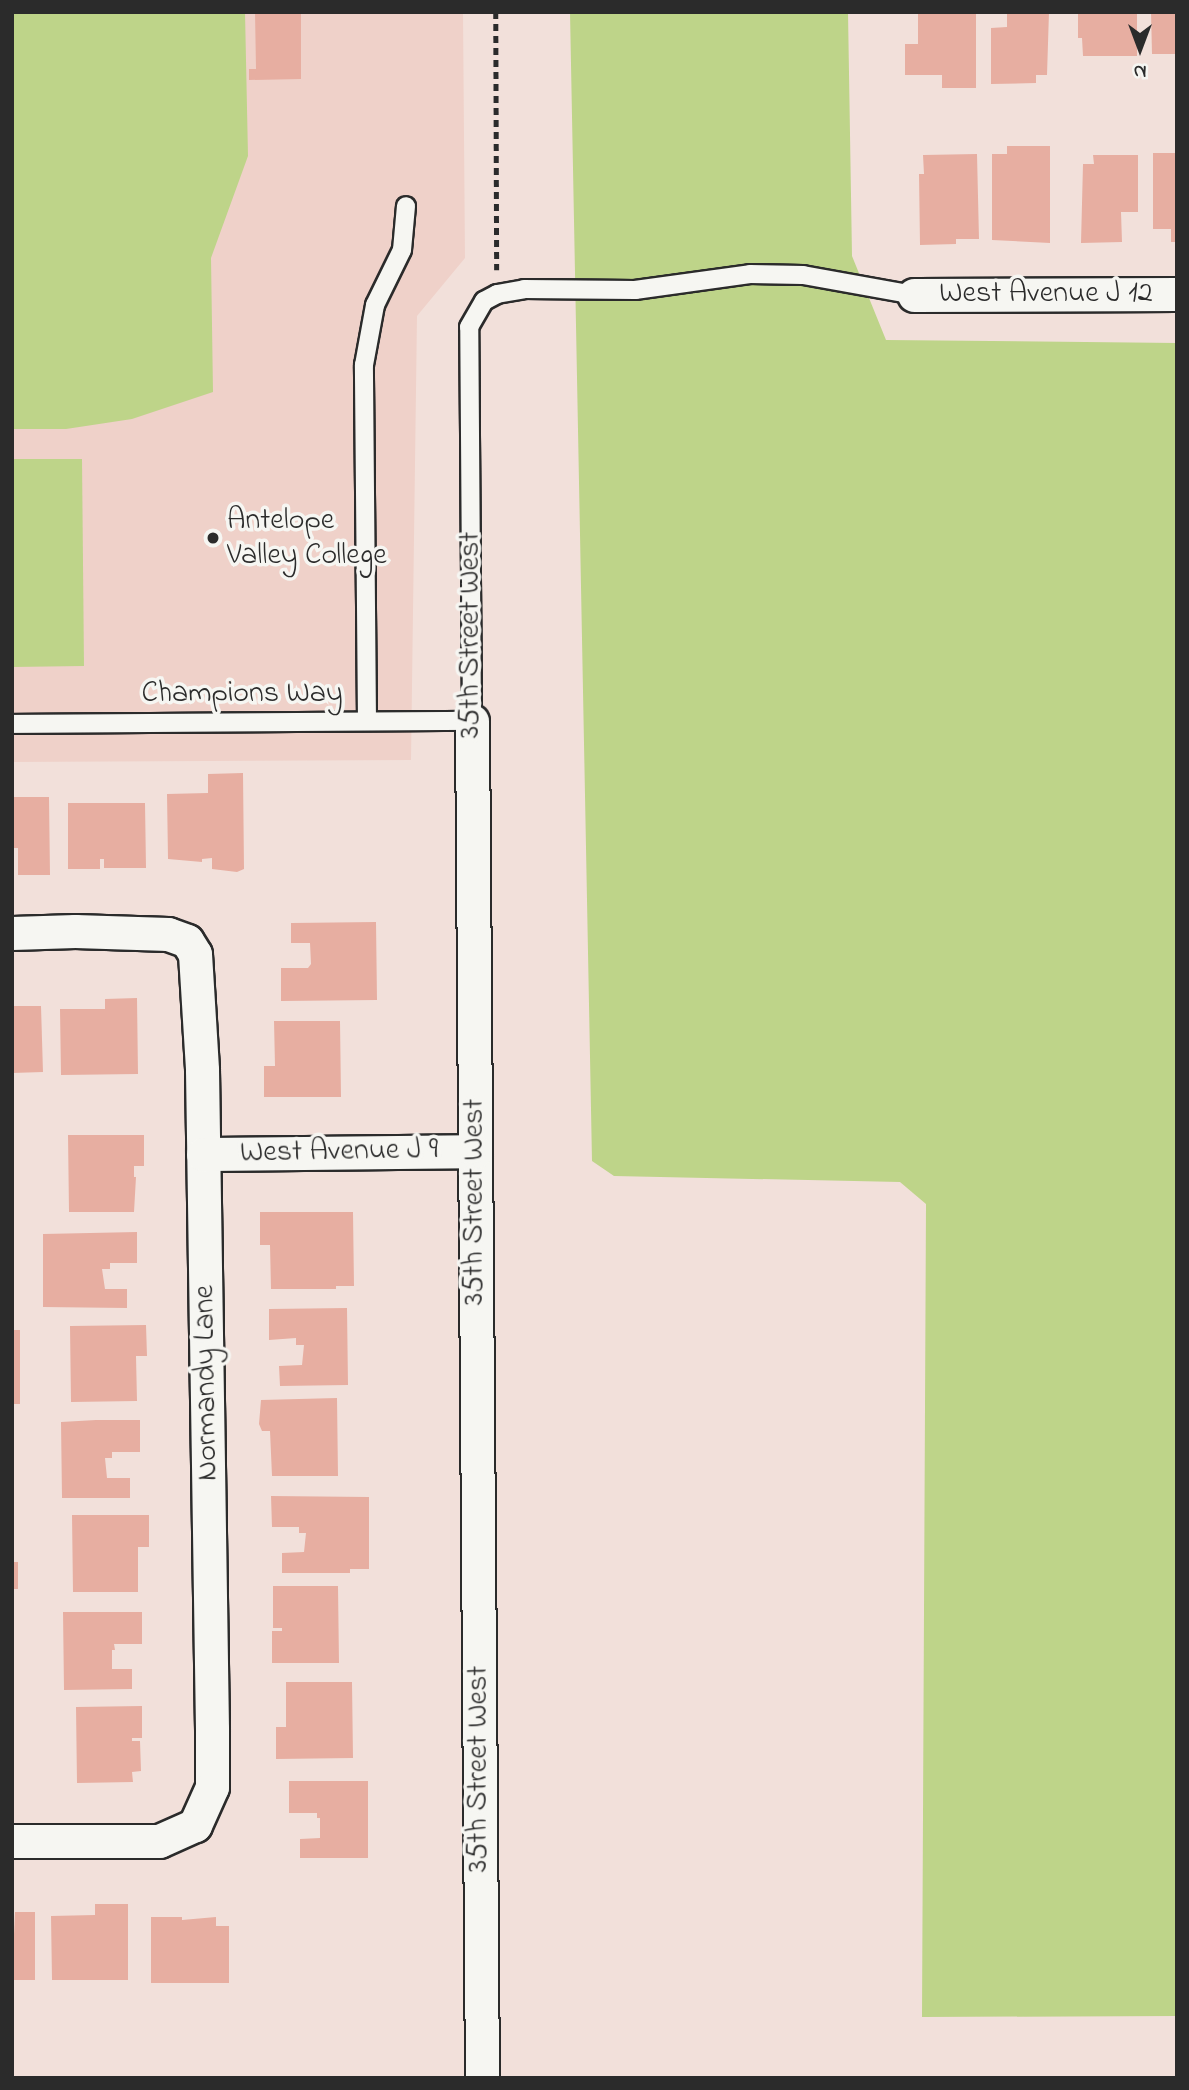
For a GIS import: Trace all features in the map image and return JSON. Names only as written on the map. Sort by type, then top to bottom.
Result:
[{"type":"street","name":"West Avenue J 12","points":[[914,295],[1177,293]]},
{"type":"street","name":"35th Street West","points":[[472,721],[482,2078]]},
{"type":"street","name":"Normandy Lane","points":[[12,933],[75,931],[168,934],[187,941],[195,954],[203,1154],[212,1787],[195,1825],[159,1841],[12,1841]]},
{"type":"street","name":"West Avenue J 9","points":[[203,1154],[475,1151]]},
{"type":"lane","points":[[368,721],[364,365],[375,305],[402,250],[406,206]]},
{"type":"lane","points":[[498,294],[524,289],[635,290],[750,274],[803,275],[914,295]]},
{"type":"lane","name":"35th Street West","points":[[472,721],[469,327],[484,301],[498,294]]},
{"type":"lane","name":"Champions Way","points":[[12,724],[472,721]]},
{"type":"path","points":[[496,12],[498,294]]},
{"type":"shaded area","name":"Antelope Valley College","points":[[12,12],[463,12],[465,258],[417,316],[411,760],[12,762]]},
{"type":"green space","points":[[12,12],[245,12],[248,156],[211,258],[213,392],[132,419],[66,429],[12,429]]},
{"type":"green space","points":[[570,12],[848,12],[852,256],[886,340],[1177,343],[1177,2016],[922,2017],[926,1204],[900,1182],[614,1176],[592,1161]]},
{"type":"green space","points":[[12,459],[82,459],[84,666],[12,667]]},
{"type":"building","points":[[255,12],[301,12],[301,79],[249,80],[249,69],[256,69]]},
{"type":"building","points":[[918,12],[976,12],[976,88],[942,88],[942,75],[905,75],[905,44],[918,44]]},
{"type":"building","points":[[1007,12],[1049,12],[1047,75],[1036,75],[1036,83],[991,84],[991,28],[1007,27]]},
{"type":"building","points":[[1078,12],[1137,12],[1137,56],[1083,56],[1082,38],[1078,38]]},
{"type":"building","points":[[1151,12],[1177,12],[1177,54],[1152,54]]},
{"type":"building","points":[[1007,146],[1050,146],[1050,243],[992,240],[992,154],[1007,154]]},
{"type":"building","points":[[1153,153],[1177,153],[1177,242],[1171,242],[1171,229],[1153,229]]},
{"type":"building","points":[[977,154],[979,239],[956,239],[956,244],[920,245],[919,174],[924,174],[923,155]]},
{"type":"building","points":[[1093,155],[1138,155],[1138,212],[1121,212],[1122,242],[1081,243],[1083,164],[1094,164]]},
{"type":"building","points":[[243,773],[244,869],[237,872],[212,869],[212,858],[202,859],[202,862],[168,859],[167,794],[208,793],[208,774]]},
{"type":"building","points":[[12,797],[49,797],[50,875],[18,875],[18,848],[12,848]]},
{"type":"building","points":[[68,803],[145,803],[146,868],[104,868],[104,859],[100,859],[100,869],[68,869]]},
{"type":"building","points":[[376,922],[377,1000],[281,1001],[281,968],[308,968],[311,964],[310,943],[291,943],[291,923]]},
{"type":"building","points":[[137,998],[138,1074],[61,1075],[60,1009],[105,1009],[105,999]]},
{"type":"building","points":[[12,1006],[41,1006],[43,1072],[12,1073]]},
{"type":"building","points":[[274,1021],[340,1021],[341,1097],[264,1097],[264,1066],[275,1066]]},
{"type":"building","points":[[68,1135],[144,1135],[144,1166],[134,1166],[134,1212],[69,1212]]},
{"type":"building","points":[[260,1212],[353,1212],[354,1286],[336,1286],[336,1289],[271,1289],[270,1245],[260,1245]]},
{"type":"building","points":[[137,1232],[137,1263],[110,1263],[110,1269],[102,1269],[105,1289],[127,1289],[127,1308],[43,1307],[43,1234]]},
{"type":"building","points":[[347,1308],[348,1385],[280,1386],[279,1366],[302,1365],[304,1345],[296,1345],[296,1338],[269,1340],[269,1309]]},
{"type":"building","points":[[146,1325],[147,1356],[136,1356],[137,1401],[71,1402],[70,1326]]},
{"type":"building","points":[[12,1330],[20,1330],[20,1404],[12,1404]]},
{"type":"building","points":[[337,1398],[338,1476],[272,1476],[270,1431],[262,1431],[259,1424],[261,1400]]},
{"type":"building","points":[[140,1420],[140,1452],[112,1452],[112,1458],[105,1458],[107,1478],[130,1478],[130,1498],[62,1498],[61,1422]]},
{"type":"building","points":[[271,1496],[369,1497],[369,1569],[350,1569],[350,1573],[282,1573],[282,1553],[304,1552],[306,1533],[299,1533],[299,1527],[272,1527]]},
{"type":"building","points":[[72,1515],[149,1515],[149,1547],[138,1547],[138,1592],[73,1592]]},
{"type":"building","points":[[12,1562],[18,1562],[18,1589],[12,1589]]},
{"type":"building","points":[[273,1586],[338,1586],[339,1663],[272,1663],[272,1631],[282,1631],[282,1628],[273,1628]]},
{"type":"building","points":[[63,1612],[142,1612],[142,1644],[114,1644],[115,1650],[112,1650],[112,1669],[132,1669],[132,1689],[64,1690]]},
{"type":"building","points":[[286,1682],[352,1682],[353,1758],[276,1759],[276,1727],[286,1727]]},
{"type":"building","points":[[142,1706],[142,1738],[132,1738],[132,1741],[140,1741],[141,1771],[132,1772],[133,1782],[77,1783],[76,1707]]},
{"type":"building","points":[[289,1781],[368,1781],[368,1858],[300,1858],[300,1839],[320,1838],[320,1818],[317,1818],[317,1813],[289,1813]]},
{"type":"building","points":[[95,1904],[128,1904],[128,1980],[52,1980],[51,1916],[95,1915]]},
{"type":"building","points":[[15,1912],[35,1912],[35,1980],[12,1980]]},
{"type":"building","points":[[151,1917],[182,1917],[182,1920],[216,1917],[216,1926],[229,1926],[229,1983],[151,1983]]},
{"type":"place","name":"Antelope Valley College","points":[[213,538]]}]
